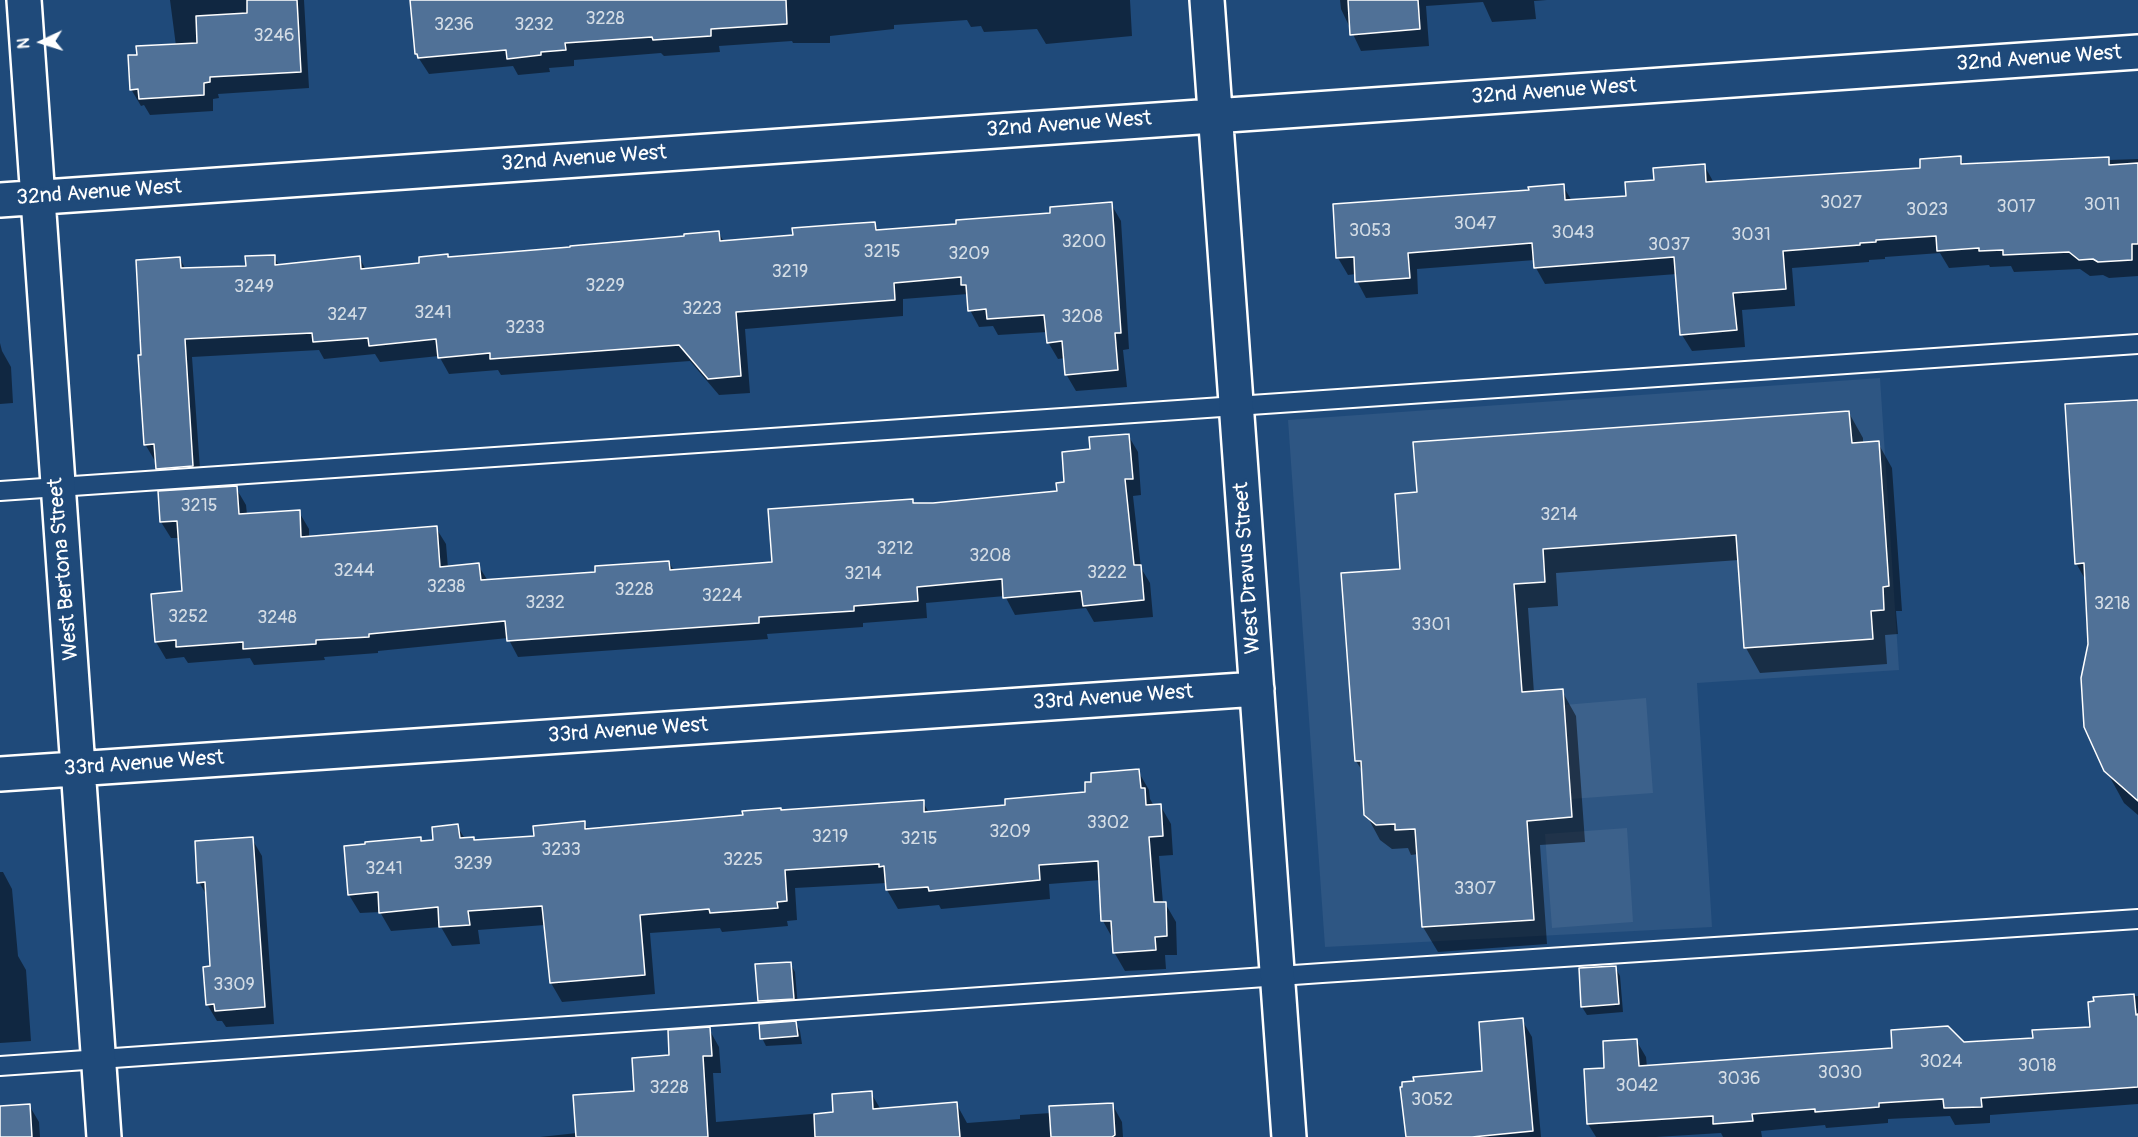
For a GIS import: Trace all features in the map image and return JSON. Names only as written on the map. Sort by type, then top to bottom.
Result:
[{"type":"street","name":"West Bertona Street","points":[[24,0],[104,1137]]},
{"type":"street","name":"West Dravus Street","points":[[1207,0],[1289,1137]]},
{"type":"street","name":"32nd Avenue West","points":[[0,200],[2138,52]]},
{"type":"street","name":"33rd Avenue West","points":[[0,774],[1257,689]]},
{"type":"lane","points":[[0,491],[2138,344]]},
{"type":"lane","points":[[0,1066],[1277,976],[2138,920]]},
{"type":"shaded area","points":[[1880,378],[1899,670],[1697,683],[1712,927],[1325,947],[1288,420]]},
{"type":"shaded area","points":[[1646,698],[1653,793],[1571,799],[1564,705]]},
{"type":"shaded area","points":[[1627,828],[1633,922],[1552,928],[1545,834]]},
{"type":"building","points":[[247,0],[297,0],[301,72],[210,77],[210,82],[204,83],[204,95],[139,99],[138,89],[130,90],[128,55],[137,55],[136,46],[197,43],[196,16],[247,13]]},
{"type":"building","points":[[410,0],[786,0],[787,24],[711,29],[711,36],[653,40],[652,37],[565,43],[566,50],[507,59],[506,50],[418,58],[415,54]]},
{"type":"building","points":[[1348,0],[1418,0],[1420,29],[1350,35]]},
{"type":"building","points":[[1961,156],[1961,164],[2109,157],[2109,165],[2138,163],[2138,244],[2132,244],[2132,260],[2098,262],[2093,259],[2079,260],[2069,252],[2003,255],[2003,250],[1979,251],[1979,248],[1937,251],[1936,236],[1876,240],[1876,242],[1860,243],[1860,245],[1783,251],[1786,289],[1733,293],[1737,330],[1680,335],[1674,257],[1534,268],[1532,243],[1408,253],[1410,278],[1355,282],[1354,257],[1336,258],[1333,204],[1529,190],[1528,187],[1564,184],[1565,200],[1626,196],[1625,182],[1654,180],[1653,168],[1705,164],[1706,182],[1920,168],[1920,159]]},
{"type":"building","points":[[1112,202],[1121,333],[1115,333],[1118,370],[1065,375],[1062,341],[1047,343],[1044,315],[987,319],[986,309],[968,311],[966,285],[961,285],[961,277],[894,283],[895,300],[736,312],[741,376],[708,379],[679,345],[490,359],[490,353],[438,358],[436,339],[369,346],[368,338],[313,342],[312,333],[185,339],[193,466],[156,469],[154,444],[144,445],[138,355],[141,355],[136,260],[180,257],[181,268],[246,266],[245,256],[275,255],[275,265],[360,256],[361,269],[419,263],[419,257],[448,254],[448,257],[570,247],[719,231],[720,241],[793,235],[792,228],[845,224],[875,222],[876,230],[956,224],[956,220],[1050,213],[1050,207]]},
{"type":"building","points":[[2138,400],[2138,801],[2104,771],[2084,727],[2081,678],[2088,644],[2084,563],[2075,564],[2065,404]]},
{"type":"building","points":[[1849,411],[1852,443],[1879,441],[1889,586],[1883,587],[1884,610],[1871,611],[1873,639],[1744,648],[1736,535],[1543,549],[1545,582],[1514,584],[1522,692],[1563,689],[1572,817],[1527,821],[1534,920],[1422,927],[1415,829],[1395,830],[1395,824],[1376,825],[1364,815],[1361,761],[1355,761],[1341,573],[1400,569],[1395,494],[1417,492],[1413,442]]},
{"type":"building","points":[[1129,434],[1133,479],[1125,479],[1134,565],[1141,565],[1144,600],[1083,606],[1081,591],[1003,598],[1002,579],[917,587],[918,601],[854,606],[854,611],[759,617],[759,623],[507,641],[505,621],[369,634],[369,637],[316,640],[316,644],[243,649],[243,642],[176,647],[176,640],[155,642],[151,594],[182,591],[177,521],[160,522],[158,491],[237,486],[239,514],[300,510],[301,537],[437,526],[440,567],[479,563],[481,580],[595,572],[595,566],[669,561],[670,570],[772,562],[768,509],[913,499],[913,503],[933,503],[1057,491],[1056,483],[1064,482],[1062,452],[1090,449],[1089,437]]},
{"type":"building","points":[[1139,769],[1141,788],[1145,788],[1146,805],[1161,804],[1163,836],[1149,837],[1154,902],[1166,902],[1167,936],[1155,937],[1156,950],[1113,953],[1111,921],[1101,921],[1098,861],[1039,865],[1040,880],[929,891],[928,887],[886,890],[884,866],[879,867],[879,864],[785,870],[787,901],[777,902],[778,908],[710,913],[709,909],[640,915],[645,975],[550,983],[542,906],[468,911],[470,925],[439,927],[438,907],[379,913],[378,892],[348,895],[344,846],[421,837],[421,841],[433,840],[432,827],[458,824],[460,838],[474,837],[474,840],[534,836],[533,826],[585,821],[585,829],[743,815],[742,811],[781,808],[781,810],[924,800],[924,812],[1005,805],[1005,799],[1085,792],[1085,782],[1091,782],[1091,773]]},
{"type":"building","points":[[253,837],[265,1007],[215,1011],[214,1004],[206,1005],[203,967],[210,966],[205,882],[197,883],[195,841]]},
{"type":"building","points":[[791,962],[794,999],[758,1001],[755,964]]},
{"type":"building","points":[[1616,966],[1619,1004],[1581,1007],[1579,968]]},
{"type":"building","points":[[2134,994],[2136,1015],[2138,1014],[2138,1087],[1981,1098],[1982,1107],[1944,1108],[1943,1099],[1879,1103],[1879,1107],[1752,1114],[1753,1121],[1713,1124],[1713,1116],[1587,1124],[1584,1069],[1604,1068],[1603,1041],[1637,1039],[1639,1066],[1892,1048],[1891,1030],[1948,1026],[1964,1042],[2033,1038],[2032,1030],[2090,1027],[2088,1002],[2094,1001],[2093,997]]},
{"type":"building","points":[[1523,1018],[1533,1131],[1472,1137],[1406,1137],[1400,1087],[1402,1087],[1402,1082],[1414,1081],[1413,1077],[1482,1071],[1479,1022]]},
{"type":"building","points":[[796,1021],[798,1036],[760,1039],[759,1024]]},
{"type":"building","points":[[710,1027],[712,1056],[703,1056],[708,1137],[576,1137],[573,1095],[634,1091],[632,1058],[669,1055],[668,1030]]},
{"type":"building","points":[[872,1091],[873,1109],[957,1102],[960,1137],[815,1137],[814,1114],[833,1112],[832,1094]]},
{"type":"building","points":[[1113,1103],[1115,1135],[1112,1137],[1051,1137],[1049,1106]]},
{"type":"building","points":[[30,1104],[32,1137],[0,1137],[0,1106]]}]
